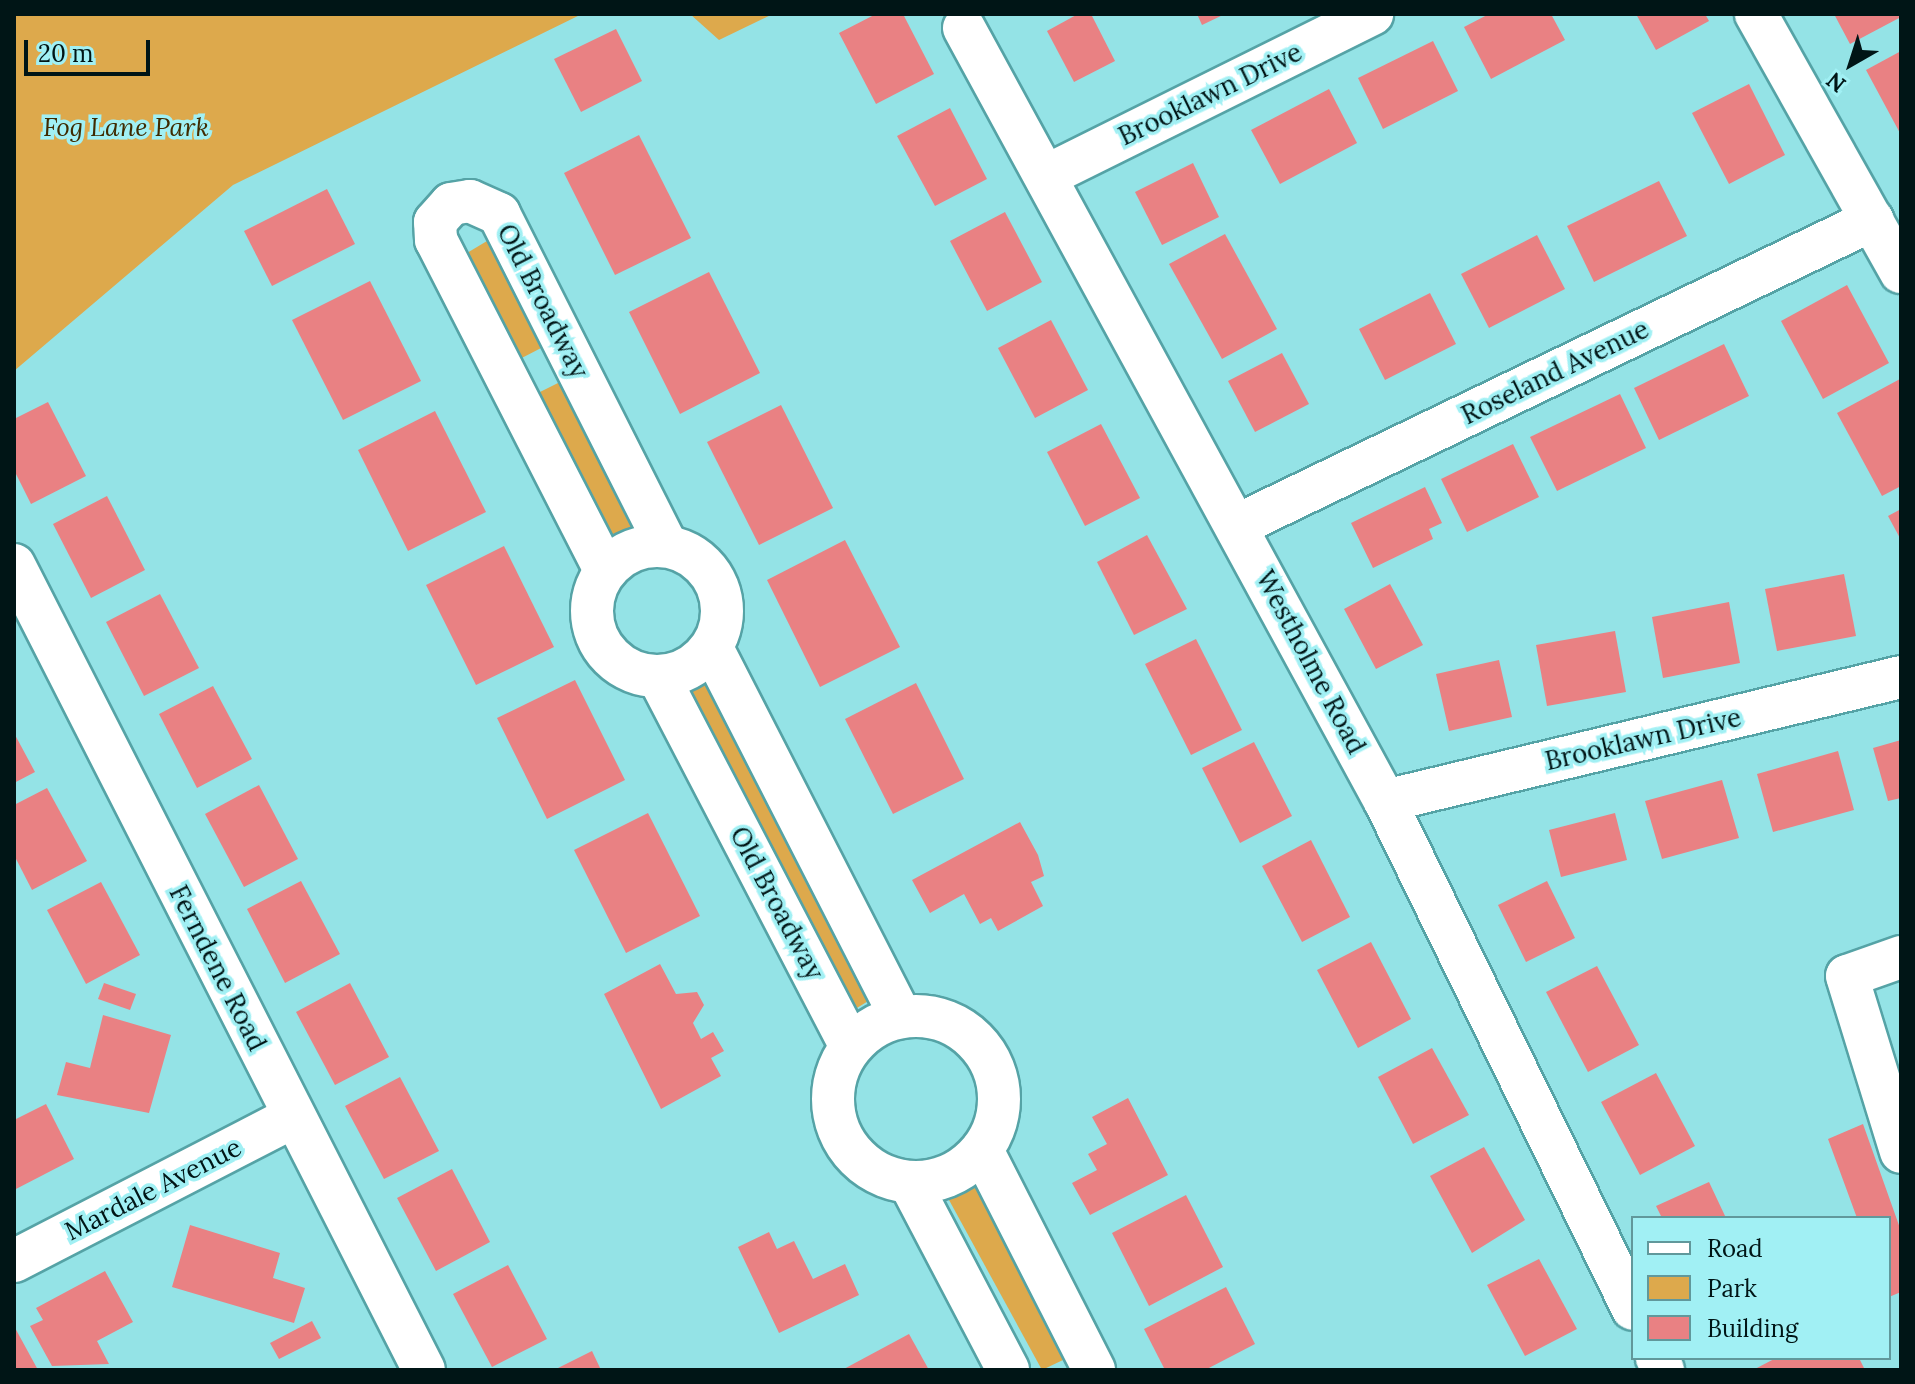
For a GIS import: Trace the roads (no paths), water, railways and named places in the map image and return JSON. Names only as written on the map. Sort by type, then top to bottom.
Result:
[{"type":"street","name":"Brooklawn Drive","points":[[1048,175],[1372,14]]},
{"type":"street","points":[[1756,14],[1901,272]]},
{"type":"street","name":"Westholme Road","points":[[964,28],[1048,175],[1385,801],[1631,1305]]},
{"type":"street","name":"Old Broadway","points":[[605,570],[436,240],[435,222],[451,204],[470,201],[499,214],[667,546]]},
{"type":"street","name":"Roseland Avenue","points":[[1238,525],[1872,220]]},
{"type":"street","points":[[667,546],[706,567],[717,585],[723,606],[712,648],[683,672],[658,676],[627,670],[599,644],[591,606],[605,570],[633,550],[667,546]]},
{"type":"street","name":"Ferndene Road","points":[[14,565],[424,1370]]},
{"type":"street","points":[[712,648],[900,1016]]},
{"type":"street","name":"Old Broadway","points":[[658,676],[851,1046]]},
{"type":"street","name":"Brooklawn Drive","points":[[1385,801],[1901,677]]},
{"type":"street","points":[[1901,957],[1847,976],[1901,1152]]},
{"type":"street","points":[[900,1016],[955,1024],[992,1065],[997,1119],[982,1150],[953,1174],[910,1183],[857,1159],[840,1136],[834,1079],[851,1046],[900,1016]]},
{"type":"street","name":"Mardale Avenue","points":[[14,1261],[293,1117]]},
{"type":"street","points":[[982,1150],[1094,1370]]},
{"type":"street","points":[[910,1183],[1008,1370]]},
{"type":"park label","name":"Fog Lane Park","points":[[126,127]]}]
